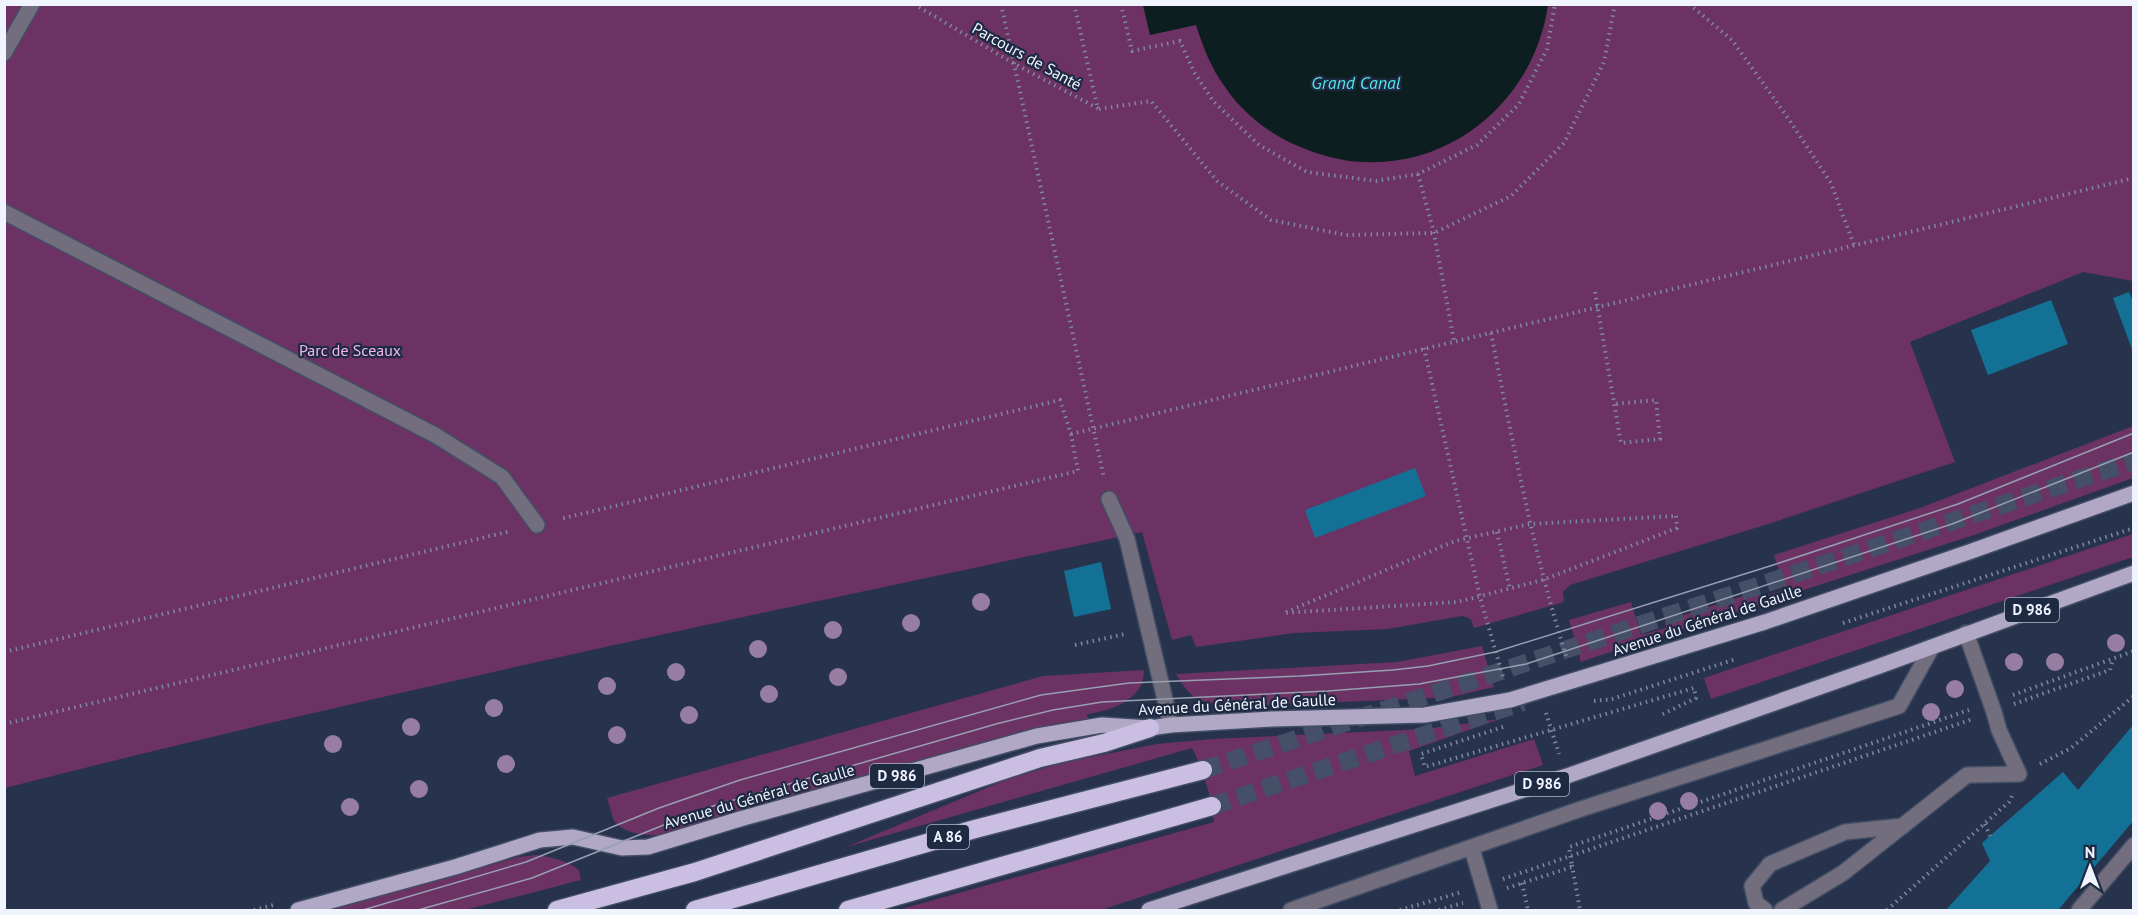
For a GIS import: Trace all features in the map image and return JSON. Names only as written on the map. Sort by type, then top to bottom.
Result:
[{"type":"highway","points":[[557,910],[706,868],[1040,758],[1104,743],[1150,728]]},
{"type":"highway","name":"A 86","points":[[694,910],[975,829],[1203,770]]},
{"type":"highway","points":[[848,910],[1212,806]]},
{"type":"main road","name":"Avenue du Général de Gaulle","points":[[298,910],[540,840],[573,837],[622,848],[648,847],[1037,736],[1102,725],[1150,728],[1272,719],[1425,715],[1510,700],[1765,622],[2133,493]]},
{"type":"main road","name":"D 986","points":[[1149,910],[1567,776],[2133,573]]},
{"type":"street","points":[[4,53],[32,4]]},
{"type":"street","points":[[4,212],[435,435],[502,477],[537,525]]},
{"type":"street","points":[[1109,499],[1127,539],[1171,725]]},
{"type":"street","points":[[1782,910],[1843,873],[1968,775],[2019,774],[1999,730],[1966,633]]},
{"type":"street","points":[[1291,910],[1472,849],[1578,810],[1899,706],[1932,647]]},
{"type":"street","points":[[1765,910],[1756,903],[1752,886],[1770,864],[1845,832],[1903,826]]},
{"type":"street","points":[[2079,910],[2133,845]]},
{"type":"street","points":[[1472,849],[1490,910]]},
{"type":"path","name":"Parcours de Santé","points":[[914,4],[1013,63],[1099,109]]},
{"type":"path","points":[[1001,4],[1109,499]]},
{"type":"path","points":[[1074,4],[1099,109],[1151,101],[1217,181],[1271,220],[1346,236],[1434,233],[1511,196],[1564,143],[1604,62],[1615,4]]},
{"type":"path","points":[[1121,4],[1132,51],[1180,41],[1194,72],[1213,101],[1259,145],[1307,172],[1376,181],[1418,174],[1477,145],[1519,104],[1547,49],[1555,4]]},
{"type":"path","points":[[1689,4],[1732,40],[1788,118],[1831,183],[1854,245]]},
{"type":"path","points":[[1418,174],[1434,233],[1454,341]]},
{"type":"path","points":[[1071,434],[2133,178]]},
{"type":"path","points":[[1595,292],[1614,404],[1621,443],[1660,439],[1656,400],[1614,404]]},
{"type":"path","points":[[1491,333],[1543,580],[1568,661]]},
{"type":"path","points":[[1424,348],[1480,597],[1504,681]]},
{"type":"path","points":[[4,652],[1060,400],[1071,434],[1078,471],[4,724]]},
{"type":"path","points":[[1676,516],[1677,528],[1543,580],[1457,602],[1284,613],[1455,541],[1530,524],[1676,516]]},
{"type":"path","points":[[1497,532],[1510,589]]},
{"type":"path","points":[[1075,645],[1150,629]]},
{"type":"path","points":[[1439,910],[1570,857],[1993,707],[2133,651]]},
{"type":"path","points":[[1569,847],[2110,670],[2113,659]]},
{"type":"path","points":[[1506,727],[1421,754],[1425,767],[1551,728],[1694,688],[1696,698],[1659,716]]},
{"type":"path","points":[[1887,910],[2009,802],[2019,774],[2071,748],[2133,696]]},
{"type":"path","points":[[1545,712],[1560,756]]},
{"type":"path","points":[[1985,824],[1990,836]]},
{"type":"path","points":[[1569,847],[1580,910]]},
{"type":"path","points":[[1569,847],[1572,867]]},
{"type":"path","points":[[1400,910],[1522,883],[1572,867]]},
{"type":"path","points":[[1522,883],[1528,910]]},
{"type":"green space","name":"Parc de Sceaux","points":[[5,5],[2133,5],[2133,281],[2083,272],[1910,342],[1955,462],[1765,525],[1570,585],[1563,592],[1564,602],[1474,628],[1471,619],[1462,616],[1388,629],[1294,633],[1196,647],[1191,635],[1172,640],[1142,532],[430,686],[5,788]]},
{"type":"green space","points":[[2133,426],[2133,478],[1974,535],[1580,662],[1569,620],[1631,602],[1641,635],[1666,628],[1665,621],[1759,591],[1761,597],[1785,590],[1774,555],[1920,508]]},
{"type":"green space","points":[[2133,534],[2133,557],[1711,699],[1704,678]]},
{"type":"green space","points":[[1482,646],[1494,687],[1456,696],[1435,698],[1224,707],[1224,704],[1215,704],[1195,697],[1185,688],[1176,674],[1397,662]]},
{"type":"green space","points":[[1144,670],[1143,680],[1133,696],[1107,710],[1087,714],[1088,719],[1017,733],[658,835],[635,833],[619,826],[615,822],[607,798],[1043,676]]},
{"type":"green space","points":[[1500,719],[1409,751],[1415,776],[1534,739],[1543,765],[1101,910],[898,910],[1214,822],[1206,784],[1192,748],[846,847],[1003,781],[1061,763],[1157,744],[1212,739],[1425,729]]},
{"type":"green space","points":[[537,855],[566,862],[579,871],[581,880],[465,910],[328,910],[519,857]]},
{"type":"water","name":"Grand Canal","points":[[1143,4],[1548,5],[1537,46],[1518,83],[1492,114],[1461,138],[1425,154],[1386,162],[1345,160],[1303,148],[1270,131],[1241,107],[1225,87],[1208,57],[1196,25],[1150,35]]},
{"type":"building","points":[[2129,292],[2134,304],[2133,352],[2113,298]]},
{"type":"building","points":[[2051,300],[2068,344],[1988,375],[1971,330]]},
{"type":"building","points":[[1415,468],[1426,496],[1315,538],[1305,510]]},
{"type":"building","points":[[1101,562],[1111,609],[1074,617],[1064,571]]},
{"type":"building","points":[[2134,724],[2134,820],[2058,910],[1946,910],[1990,861],[1982,843],[2063,772],[2078,790]]},
{"type":"tunnel","points":[[1203,770],[2134,461]]},
{"type":"tunnel","points":[[1212,806],[1523,702]]},
{"type":"tram line","points":[[363,910],[526,862],[659,808],[740,780],[1041,695],[1129,683],[1393,670],[1428,666],[1495,652],[1770,566],[1958,504],[2134,433]]},
{"type":"tram line","points":[[418,910],[532,878],[706,808],[996,724],[1053,710],[1102,702],[1328,691],[1419,684],[1526,664],[1952,524],[2134,452]]}]
